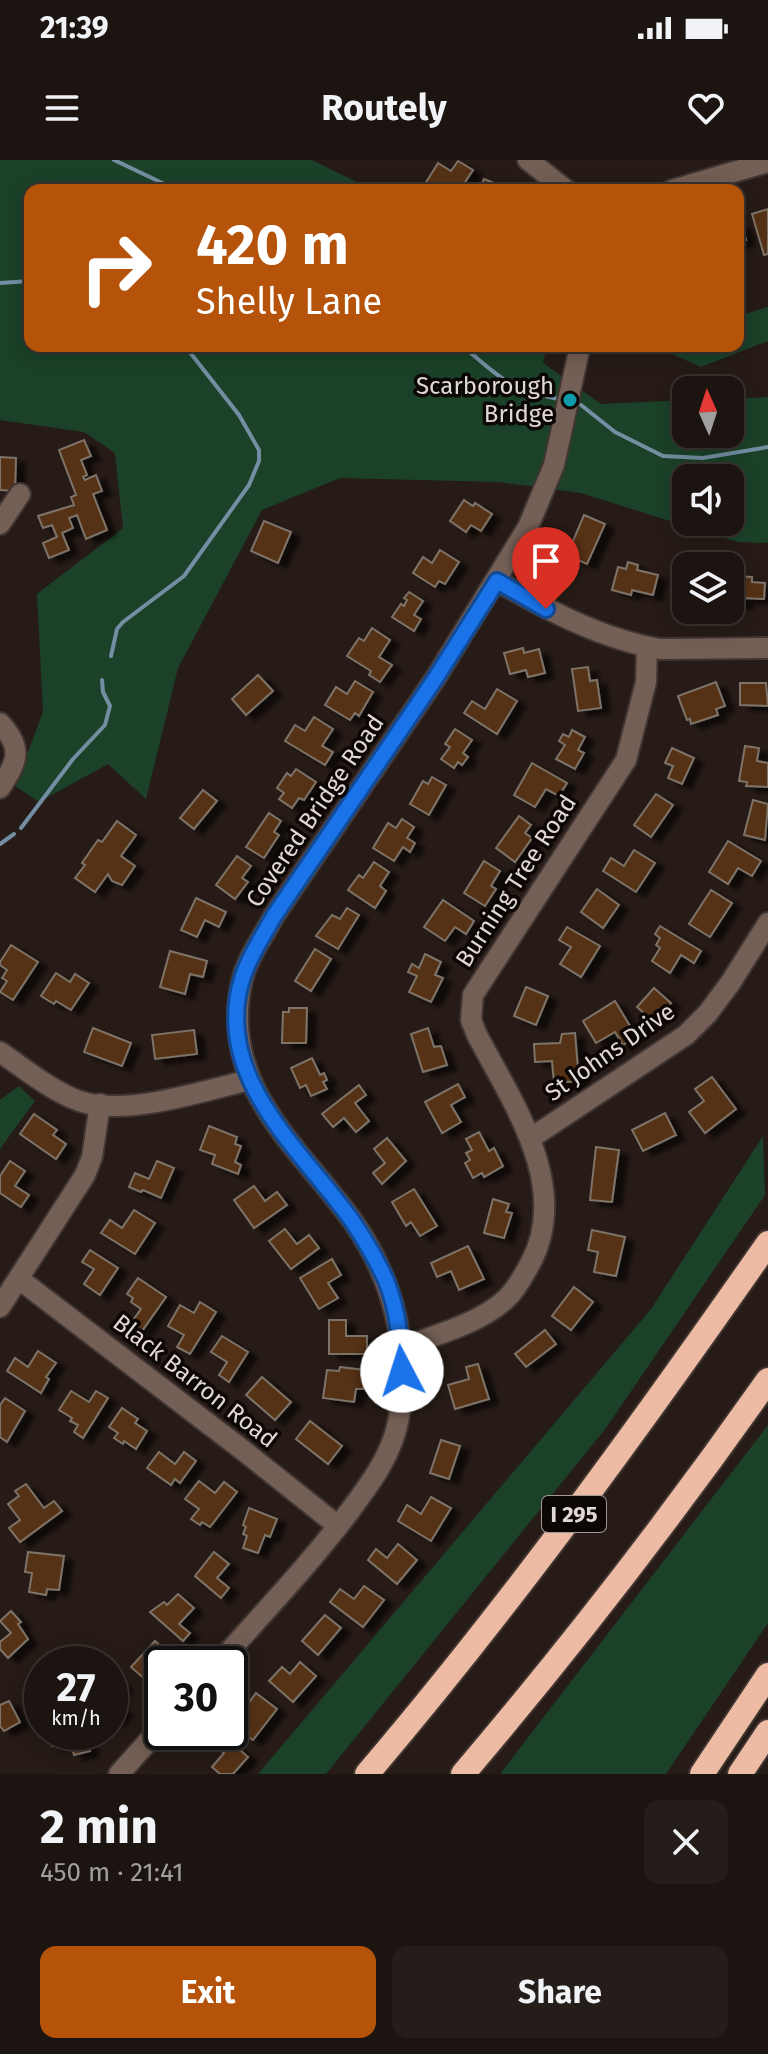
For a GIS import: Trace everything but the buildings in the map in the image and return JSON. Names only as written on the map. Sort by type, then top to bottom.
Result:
[{"type":"highway","name":"I 295","points":[[367,1774],[548,1548],[655,1406],[768,1243]]},
{"type":"highway","points":[[463,1774],[520,1707],[706,1468],[768,1380]]},
{"type":"highway","points":[[702,1774],[768,1675]]},
{"type":"highway","points":[[740,1774],[768,1732]]},
{"type":"street","points":[[528,160],[558,184]]},
{"type":"street","points":[[691,184],[756,163]]},
{"type":"street","name":"Covered Bridge Road","points":[[234,1646],[338,1526],[371,1481],[390,1449],[399,1423],[403,1394],[401,1348],[393,1299],[383,1272],[354,1223],[282,1134],[250,1080],[238,1029],[242,978],[274,916],[435,679],[497,581],[543,496],[566,418],[579,352]]},
{"type":"street","points":[[0,524],[20,494]]},
{"type":"street","points":[[497,581],[546,609],[647,647],[768,648]]},
{"type":"street","name":"Burning Tree Road","points":[[401,1348],[477,1318],[505,1301],[519,1285],[543,1234],[542,1181],[531,1138],[477,1035],[471,1020],[473,995],[626,760],[646,682],[647,647]]},
{"type":"street","points":[[0,788],[15,765],[15,744],[4,727]]},
{"type":"street","name":"St Johns Drive","points":[[531,1138],[686,1035],[708,1013],[731,982],[768,923]]},
{"type":"street","points":[[0,1052],[60,1092],[82,1102],[142,1104],[250,1080]]},
{"type":"street","points":[[0,1307],[85,1175],[92,1157],[100,1104]]},
{"type":"street","name":"Black Barron Road","points":[[19,1279],[338,1526]]},
{"type":"street","points":[[119,1774],[144,1746]]},
{"type":"green space","points":[[0,160],[312,160],[361,184],[24,184],[24,352],[546,352],[543,363],[601,404],[672,401],[672,448],[744,448],[744,398],[768,397],[768,543],[737,542],[718,536],[744,536],[744,464],[672,464],[672,522],[581,493],[498,482],[340,478],[262,510],[178,668],[146,799],[108,764],[39,802],[15,786],[43,712],[37,594],[123,528],[115,453],[84,432],[0,420]]},
{"type":"green space","points":[[768,307],[768,341],[744,350],[744,314]]},
{"type":"green space","points":[[667,352],[740,352],[701,367]]},
{"type":"green space","points":[[19,1086],[35,1101],[0,1149],[0,1100]]},
{"type":"green space","points":[[763,1136],[765,1195],[606,1428],[326,1774],[258,1774],[651,1309]]},
{"type":"green space","points":[[768,1425],[768,1623],[666,1774],[500,1774]]},
{"type":"waterway","points":[[114,160],[164,184]]},
{"type":"waterway","points":[[0,283],[24,281]]},
{"type":"waterway","points":[[111,656],[117,629],[184,576],[249,485],[259,461],[259,450],[239,415],[190,352]]},
{"type":"waterway","points":[[470,352],[506,381],[558,399]]},
{"type":"waterway","points":[[581,405],[615,432],[663,456],[703,458],[768,447]]},
{"type":"waterway","points":[[21,828],[73,759],[105,725],[110,706],[103,692],[102,680]]},
{"type":"waterway","points":[[0,844],[14,834]]},
{"type":"place","name":"Scarborough Bridge","points":[[570,400]]},
{"type":"route","points":[[402,1371],[393,1299],[383,1272],[354,1223],[282,1134],[250,1080],[238,1029],[242,978],[274,916],[435,679],[497,581],[546,609]]}]
